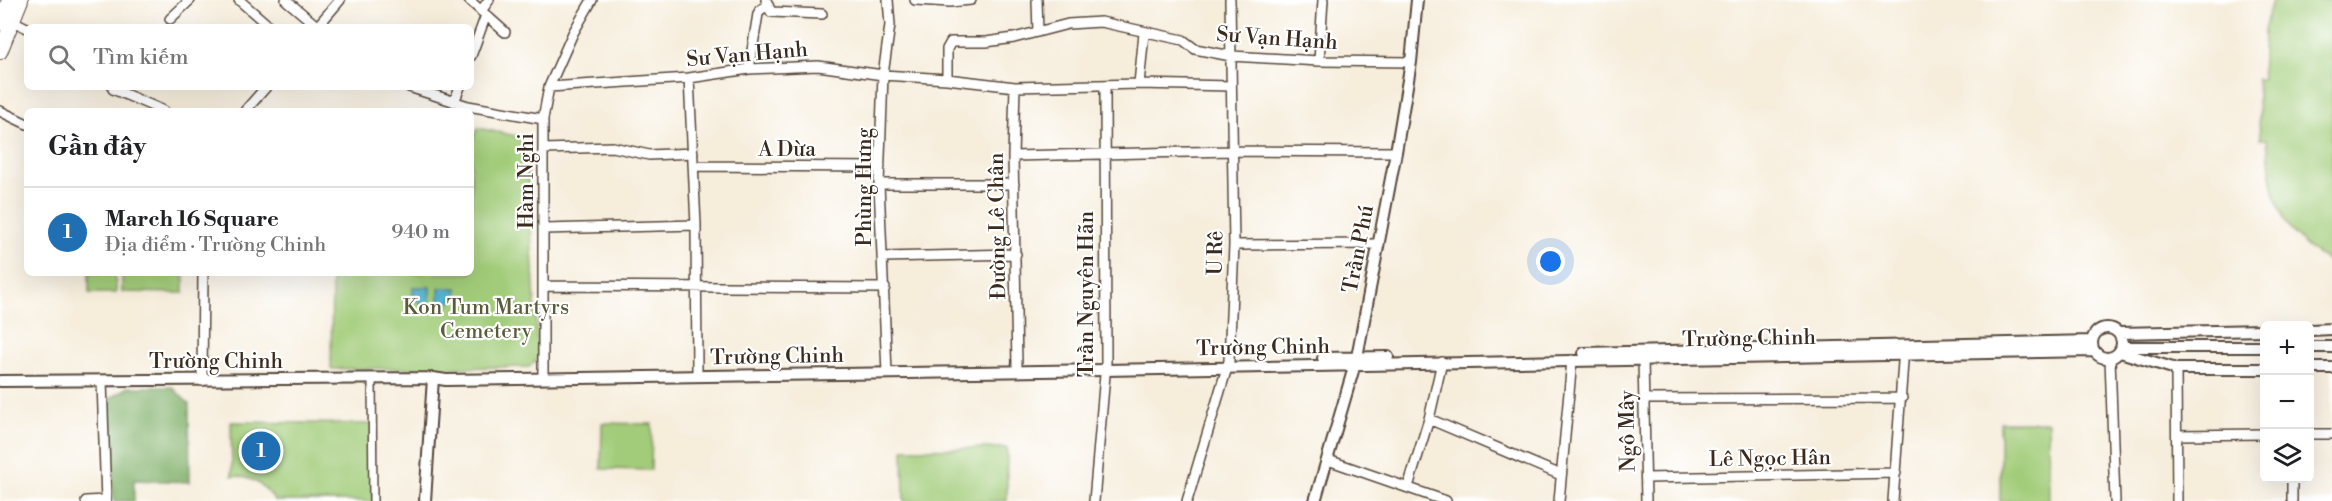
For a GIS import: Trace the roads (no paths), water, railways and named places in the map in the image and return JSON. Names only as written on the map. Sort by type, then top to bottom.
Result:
[{"type":"main road","points":[[0,52],[9,0]]},
{"type":"main road","points":[[6,22],[21,0]]},
{"type":"street","points":[[170,19],[190,0]]},
{"type":"street","points":[[239,0],[267,24]]},
{"type":"street","points":[[286,0],[314,24]]},
{"type":"street","points":[[320,24],[340,0]]},
{"type":"street","points":[[470,0],[505,32]]},
{"type":"street","points":[[474,46],[489,0]]},
{"type":"street","name":"Hàm Nghi","points":[[543,373],[543,119],[549,87],[573,33],[592,0]]},
{"type":"street","name":"Phùng Hưng","points":[[887,371],[879,184],[883,75],[890,25],[888,0]]},
{"type":"street","points":[[915,0],[950,2],[971,0]]},
{"type":"street","points":[[1037,0],[1038,32]]},
{"type":"street","name":"U Rê","points":[[1187,501],[1228,364],[1234,245],[1230,0]]},
{"type":"street","points":[[1319,61],[1323,0]]},
{"type":"street","name":"Trần Phú","points":[[1315,501],[1356,361],[1396,152],[1411,62],[1417,0]]},
{"type":"street","points":[[749,69],[758,14],[766,3],[771,12],[822,14]]},
{"type":"street","points":[[6,22],[24,27]]},
{"type":"street","name":"Sư Vạn Hạnh","points":[[947,79],[946,49],[951,42],[986,42],[1068,24],[1101,22],[1183,40],[1195,49],[1231,56],[1319,61],[1411,62]]},
{"type":"street","points":[[1138,84],[1144,33]]},
{"type":"street","name":"Sư Vạn Hạnh","points":[[549,87],[689,78],[749,69],[818,66],[883,75],[947,79],[1015,87],[1138,84],[1231,86]]},
{"type":"street","points":[[689,78],[698,287],[697,370]]},
{"type":"street","name":"Trần Nguyên Hãn","points":[[1094,501],[1106,367],[1105,86]]},
{"type":"street","name":"Đường Lê Chân","points":[[1015,87],[1013,156],[1017,365]]},
{"type":"street","points":[[115,90],[157,108]]},
{"type":"street","points":[[248,108],[263,90]]},
{"type":"street","points":[[418,90],[465,108]]},
{"type":"street","points":[[454,102],[459,90]]},
{"type":"street","points":[[474,110],[543,119]]},
{"type":"street","points":[[0,111],[24,123]]},
{"type":"street","points":[[543,149],[613,147],[649,155],[693,153]]},
{"type":"street","points":[[1013,156],[1232,151],[1396,152]]},
{"type":"street","name":"A Dừa","points":[[694,166],[880,167]]},
{"type":"street","points":[[879,184],[1014,184]]},
{"type":"street","points":[[544,229],[696,225]]},
{"type":"street","points":[[1234,245],[1379,244]]},
{"type":"street","points":[[883,257],[1016,254]]},
{"type":"street","points":[[202,381],[203,276]]},
{"type":"street","points":[[543,286],[885,288]]},
{"type":"street","points":[[2119,333],[2123,342],[2121,349],[2110,358],[2102,357],[2093,346],[2096,332],[2105,327],[2119,333],[2260,330]]},
{"type":"street","points":[[2314,330],[2332,329]]},
{"type":"street","name":"Trường Chinh","points":[[0,381],[433,378],[446,380],[2093,346]]},
{"type":"street","points":[[2121,349],[2260,346]]},
{"type":"street","points":[[2314,347],[2332,347]]},
{"type":"street","points":[[2121,349],[2176,369],[2260,369]]},
{"type":"street","points":[[1893,501],[1904,350]]},
{"type":"street","name":"Trường Chinh","points":[[1356,361],[1643,360],[1904,350]]},
{"type":"street","points":[[2110,358],[2115,501]]},
{"type":"street","points":[[1559,501],[1572,360]]},
{"type":"street","name":"Ngô Mây","points":[[1643,360],[1646,501]]},
{"type":"street","points":[[1408,487],[1430,418],[1442,362]]},
{"type":"street","name":"Trường Chinh","points":[[433,378],[446,373],[697,370],[887,371],[1017,365],[1106,367]]},
{"type":"street","points":[[2314,368],[2332,368]]},
{"type":"street","points":[[2176,369],[2177,501]]},
{"type":"street","points":[[425,501],[433,378]]},
{"type":"street","points":[[372,379],[373,501]]},
{"type":"street","points":[[86,501],[106,500],[102,381]]},
{"type":"street","points":[[1645,399],[1902,398]]},
{"type":"street","points":[[1430,418],[1561,475]]},
{"type":"street","points":[[2178,435],[2260,434]]},
{"type":"street","points":[[2314,434],[2332,434]]},
{"type":"street","points":[[1328,459],[1446,501]]},
{"type":"street","name":"Lê Ngọc Hân","points":[[1646,478],[1896,473]]},
{"type":"street","points":[[2292,483],[2292,501]]},
{"type":"water","points":[[413,287],[430,287],[430,306],[422,305],[413,295]]},
{"type":"water","points":[[439,288],[457,288],[457,296],[445,307],[439,306]]},
{"type":"place","name":"March 16 Square","points":[[261,451]]},
{"type":"park label","name":"Kon Tum Martyrs Cemetery","points":[[486,319]]}]
